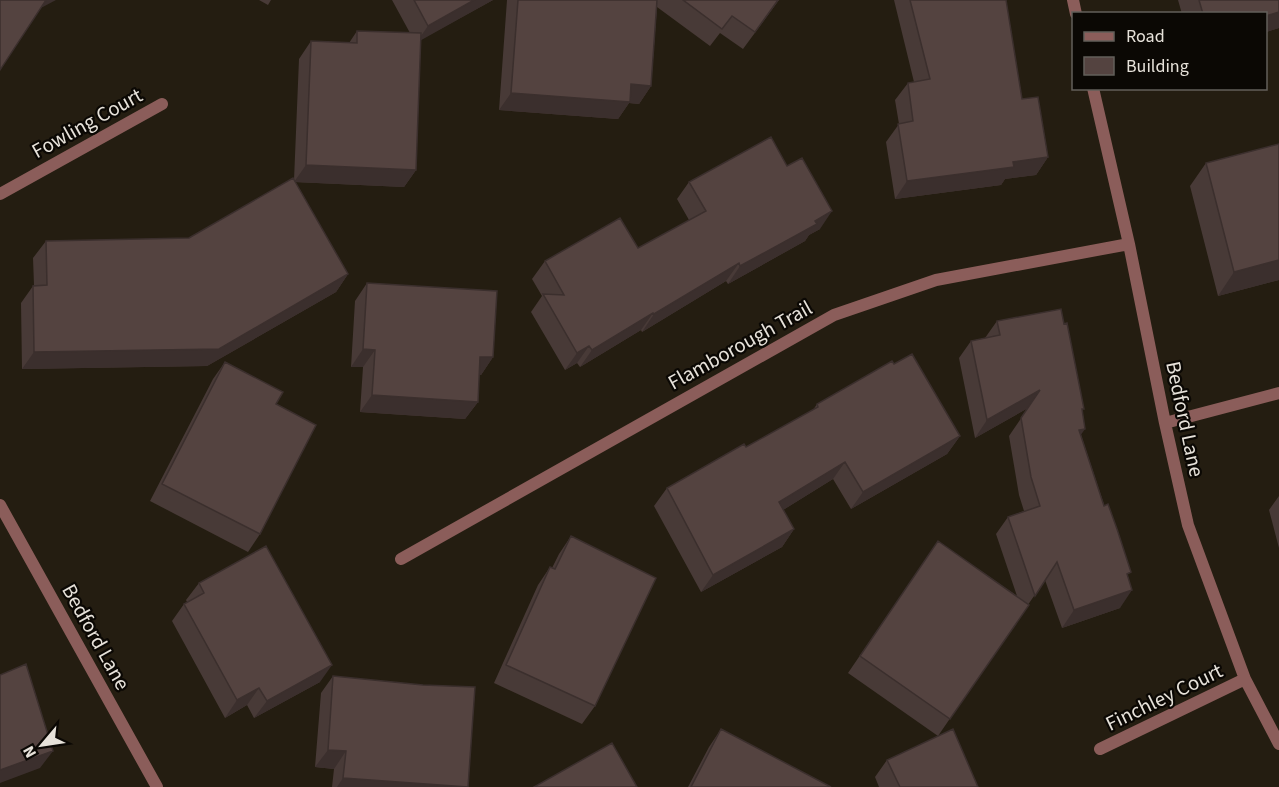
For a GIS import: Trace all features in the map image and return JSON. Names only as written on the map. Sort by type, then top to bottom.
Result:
[{"type":"street","name":"Bedford Lane","points":[[1093,90],[1129,244],[1188,525],[1245,679],[1279,744]]},
{"type":"street","name":"Fowling Court","points":[[0,194],[162,104]]},
{"type":"street","name":"Flamborough Trail","points":[[401,560],[834,315],[936,279],[1129,244]]},
{"type":"street","points":[[1165,423],[1279,393]]},
{"type":"street","name":"Bedford Lane","points":[[0,505],[158,787]]},
{"type":"street","name":"Finchley Court","points":[[1100,749],[1245,679]]},
{"type":"building","points":[[0,0],[46,0],[0,70]]},
{"type":"building","points":[[414,0],[474,0],[428,26]]},
{"type":"building","points":[[518,0],[657,0],[651,86],[631,84],[630,102],[511,93]]},
{"type":"building","points":[[683,0],[778,0],[755,32],[732,16],[722,29]]},
{"type":"building","points":[[910,0],[1006,0],[1022,99],[1038,97],[1048,157],[1013,162],[1014,167],[907,181],[898,124],[913,121],[908,83],[930,79]]},
{"type":"building","points":[[1199,0],[1279,0],[1279,12],[1267,16],[1267,12],[1202,12]]},
{"type":"building","points":[[357,31],[421,33],[416,170],[306,165],[311,41],[357,43]]},
{"type":"building","points":[[771,137],[787,166],[802,158],[832,211],[815,221],[817,224],[740,266],[739,263],[592,350],[589,346],[577,353],[543,294],[564,295],[545,261],[620,218],[638,248],[706,211],[689,182]]},
{"type":"building","points":[[1279,144],[1279,260],[1234,272],[1206,163]]},
{"type":"building","points":[[293,178],[348,274],[219,349],[34,352],[33,286],[47,285],[46,241],[189,238]]},
{"type":"building","points":[[367,283],[497,291],[493,357],[480,357],[478,402],[372,395],[375,350],[363,349]]},
{"type":"building","points":[[1061,309],[1064,324],[1067,323],[1084,409],[1082,409],[1085,429],[1079,430],[1104,506],[1108,504],[1117,529],[1131,572],[1127,574],[1132,590],[1074,610],[1057,562],[1035,596],[1008,517],[1040,506],[1031,477],[1021,418],[1040,390],[987,420],[971,341],[1000,335],[997,321]]},
{"type":"building","points":[[912,354],[960,436],[863,492],[845,462],[779,502],[794,529],[713,575],[667,488],[744,444],[746,447],[818,407],[817,404],[892,361],[894,364]]},
{"type":"building","points":[[225,362],[283,392],[276,404],[316,425],[260,534],[162,484]]},
{"type":"building","points":[[571,536],[656,578],[595,706],[506,665],[550,567],[555,569]]},
{"type":"building","points":[[938,541],[1029,605],[950,719],[860,656]]},
{"type":"building","points":[[266,546],[332,665],[267,701],[259,688],[237,700],[184,604],[204,593],[199,583]]},
{"type":"building","points":[[26,664],[53,751],[0,770],[0,675]]},
{"type":"building","points":[[333,676],[423,685],[475,687],[468,787],[343,778],[346,751],[328,750]]},
{"type":"building","points":[[721,729],[831,787],[691,787]]},
{"type":"building","points":[[953,729],[978,787],[900,787],[887,760]]},
{"type":"building","points":[[612,743],[637,787],[534,787]]}]
